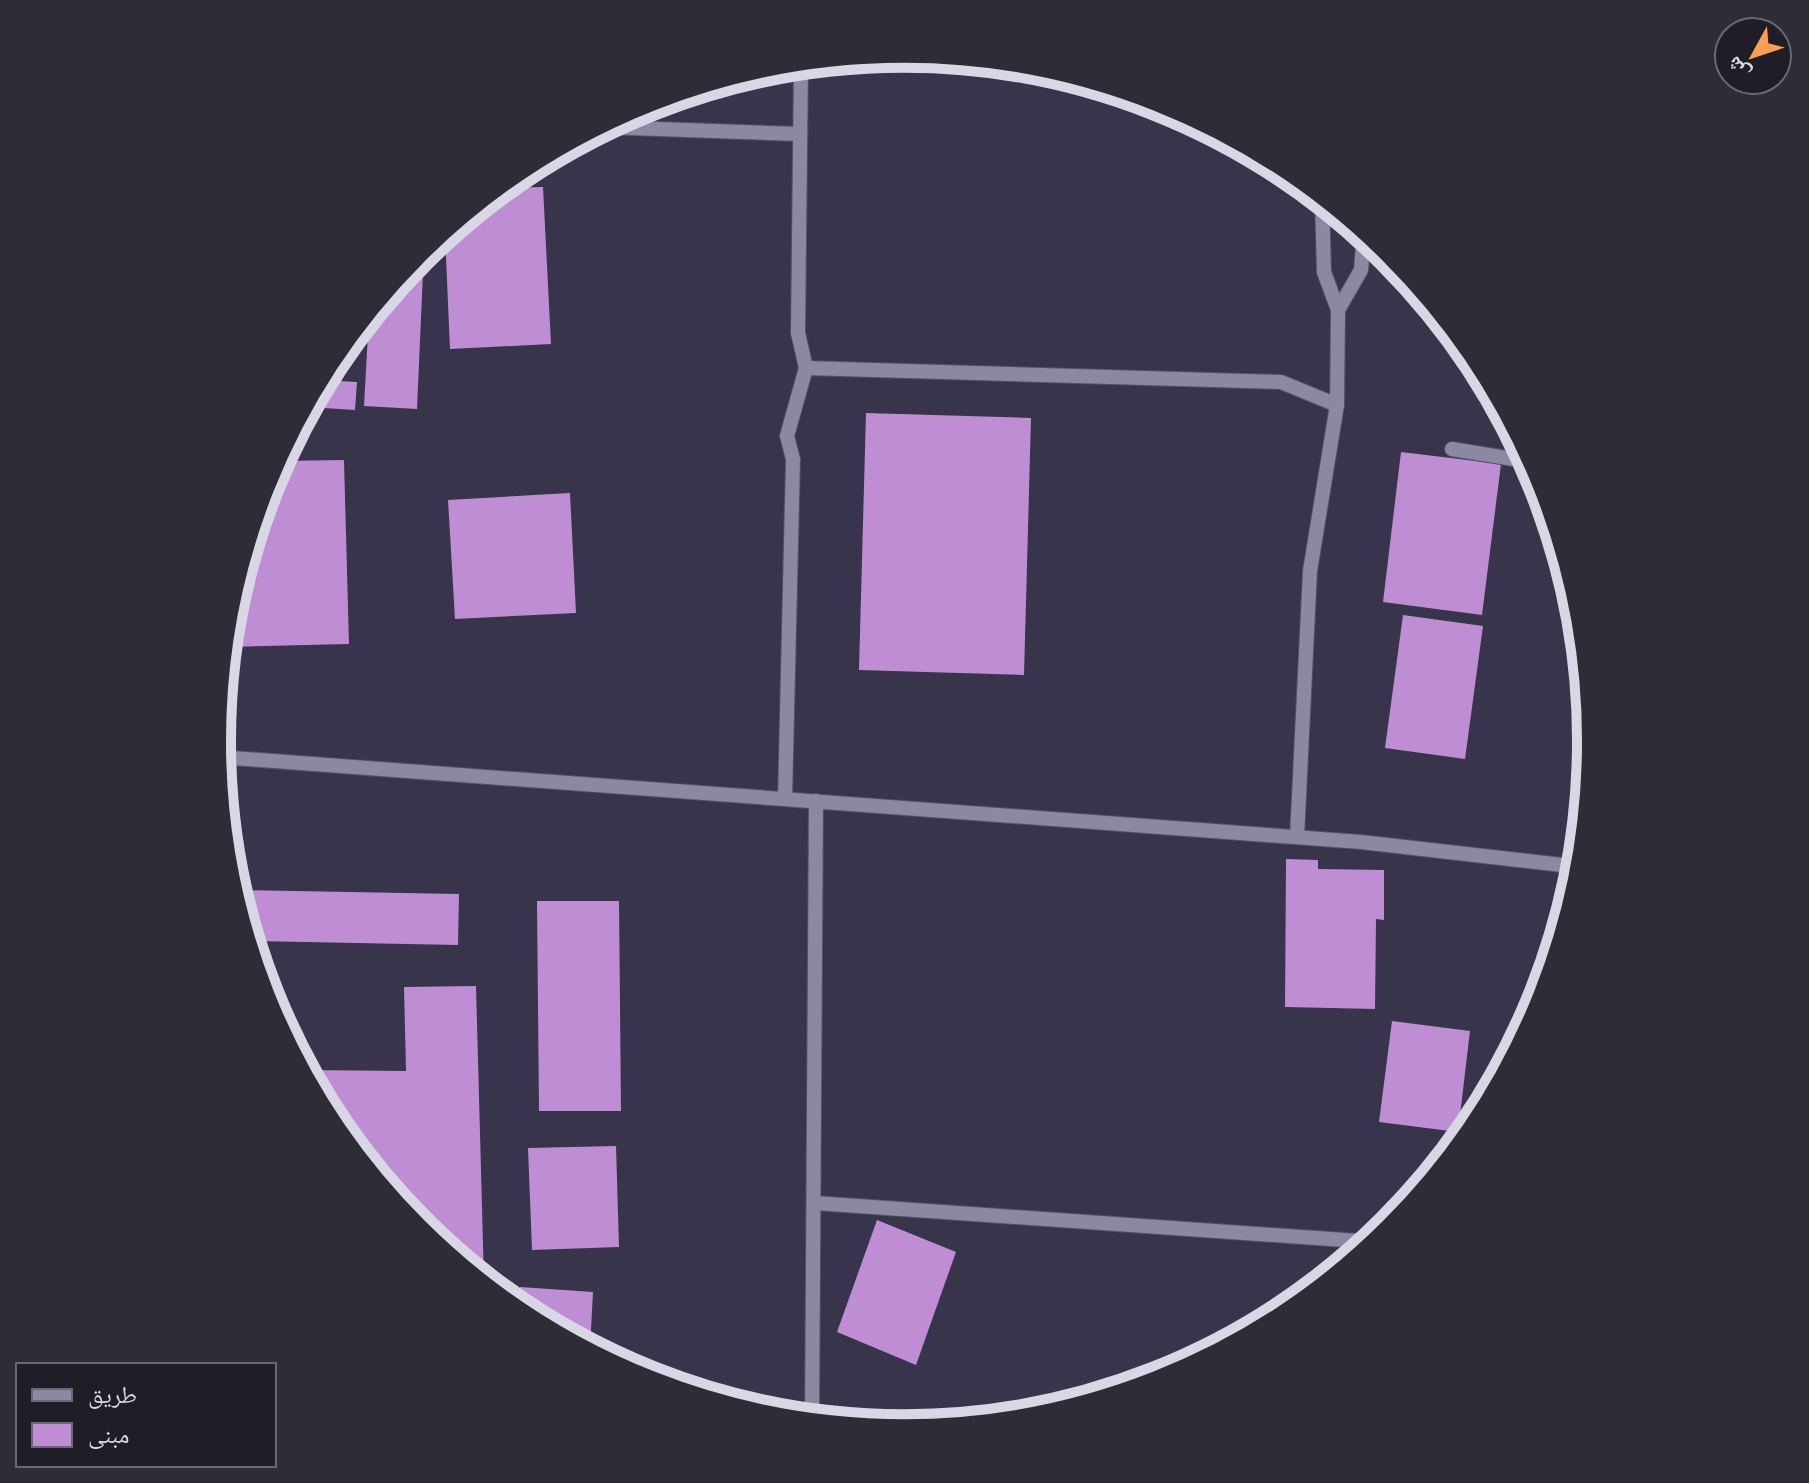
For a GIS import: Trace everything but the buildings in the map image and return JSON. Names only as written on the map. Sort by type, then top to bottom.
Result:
[{"type":"street","points":[[785,799],[793,459],[787,436],[806,368],[798,333],[800,77]]},
{"type":"street","points":[[627,128],[798,134]]},
{"type":"street","points":[[1297,837],[1310,571],[1337,405],[1338,310],[1324,272],[1322,213]]},
{"type":"street","points":[[1338,310],[1361,270],[1363,248]]},
{"type":"street","points":[[806,368],[1281,382],[1337,405]]},
{"type":"street","points":[[1452,449],[1516,460]]},
{"type":"street","points":[[231,758],[1361,842],[1566,865]]},
{"type":"street","points":[[812,1408],[816,801]]},
{"type":"street","points":[[815,1203],[1357,1241]]}]
